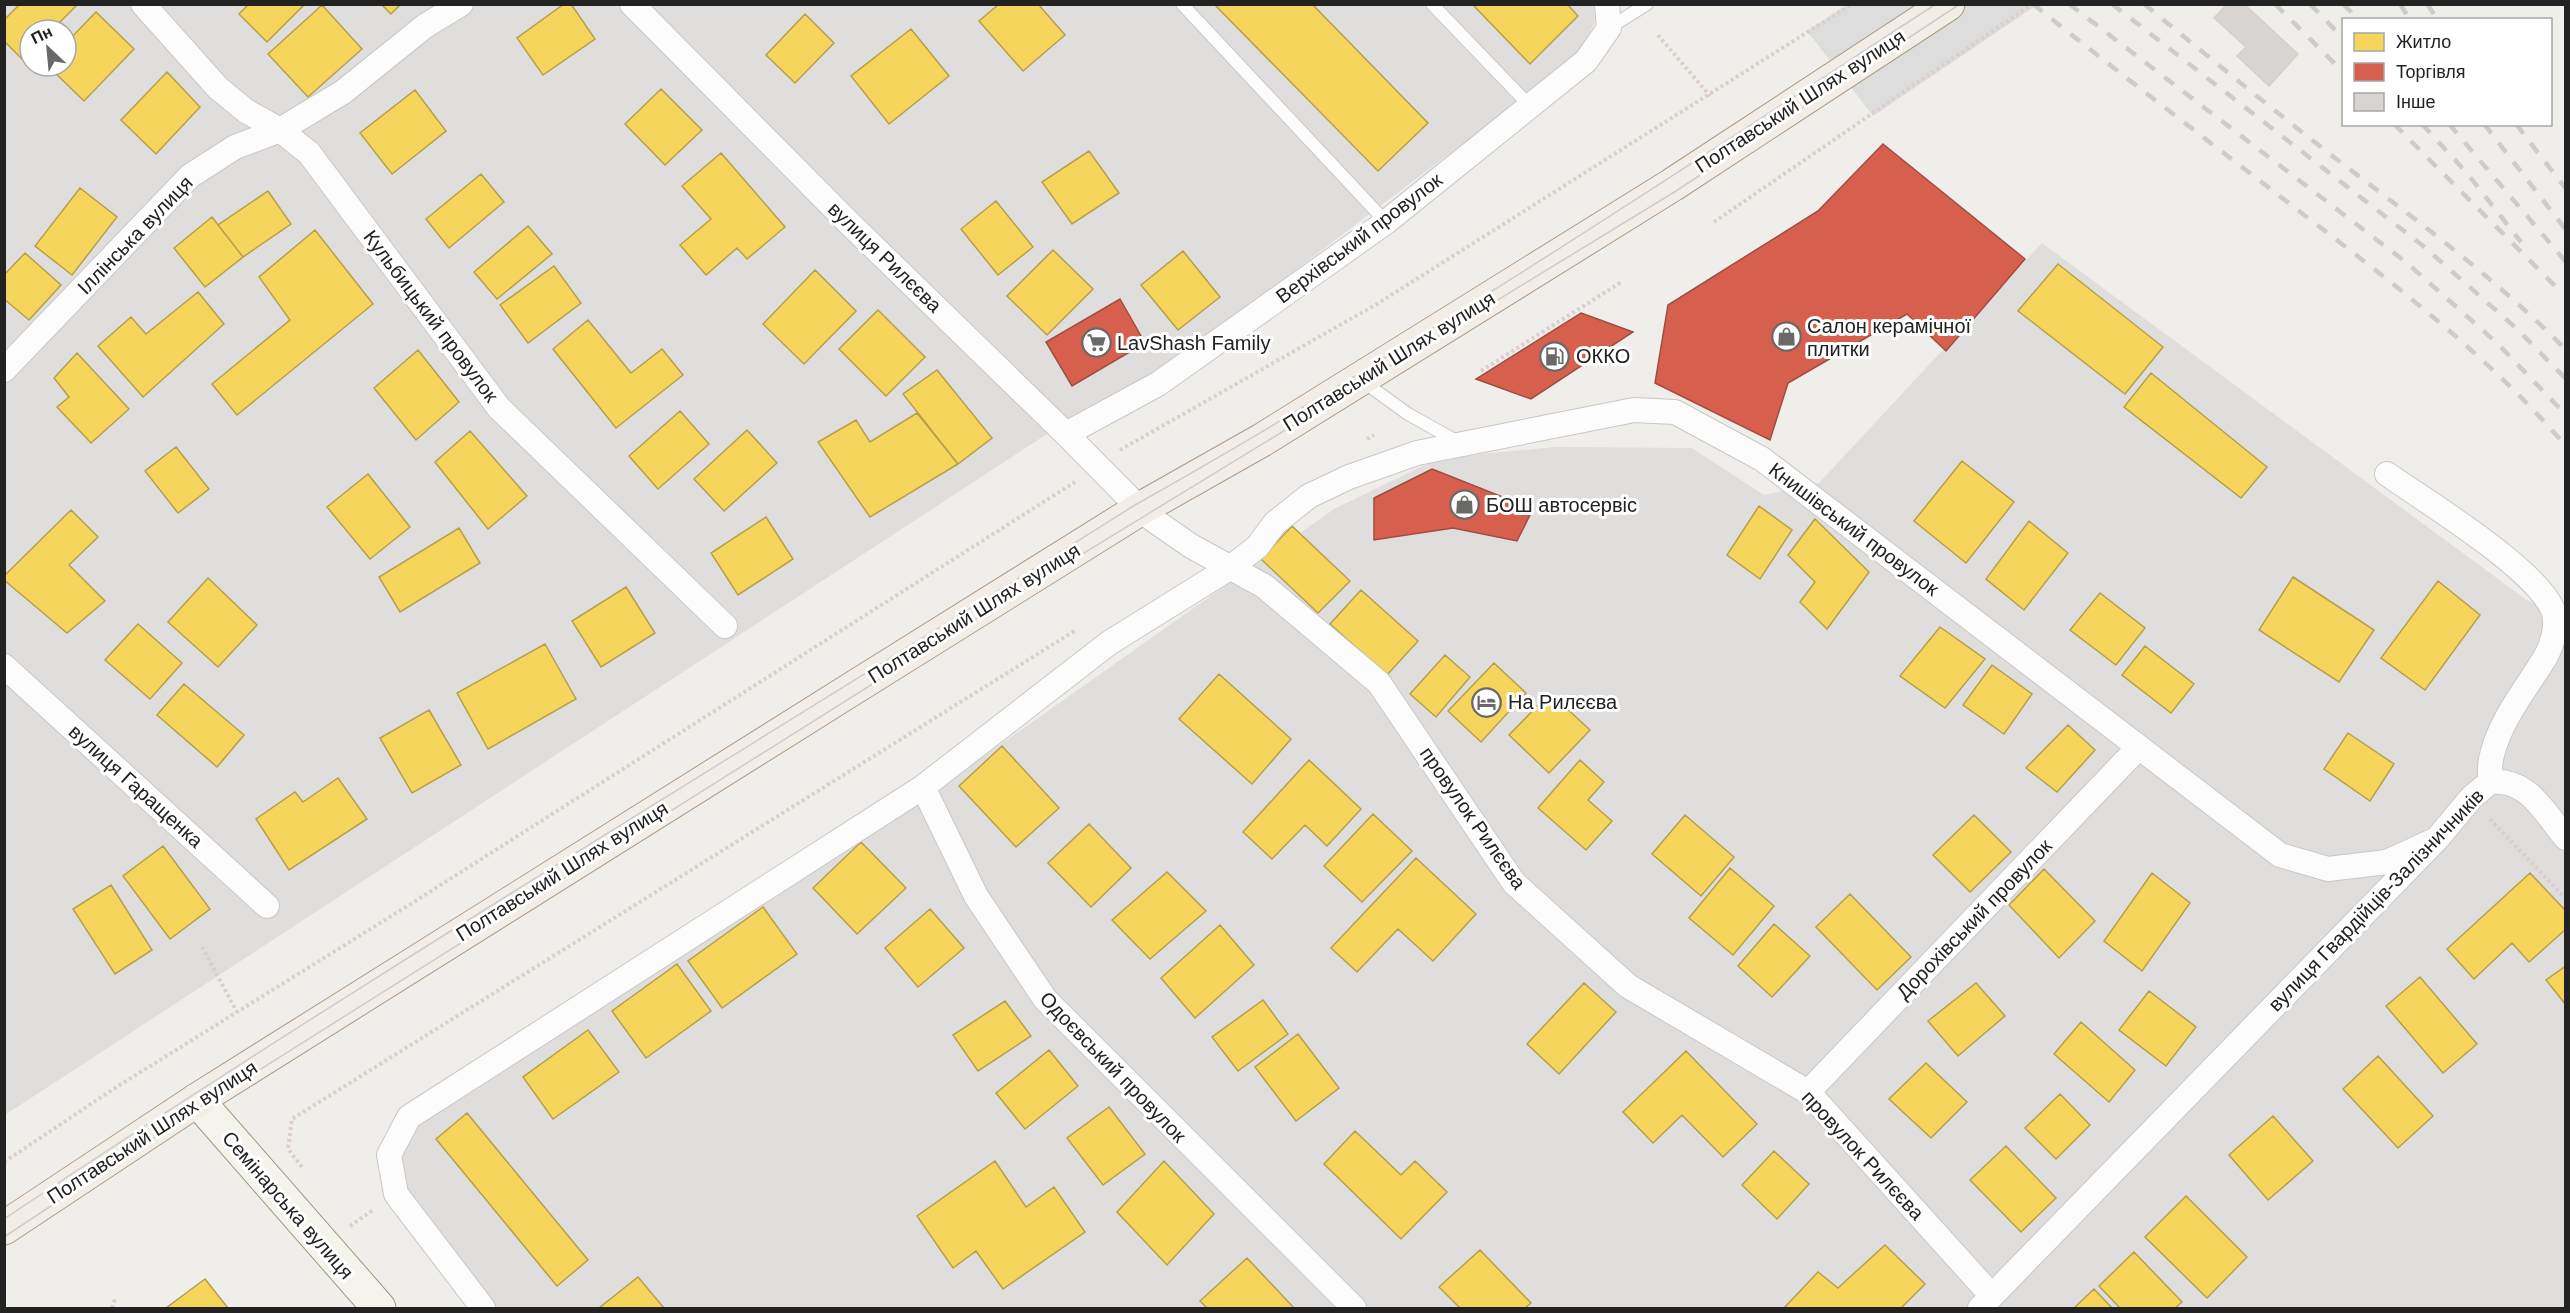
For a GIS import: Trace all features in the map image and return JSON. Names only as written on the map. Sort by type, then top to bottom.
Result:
[{"type":"main road","name":"Полтавський Шлях вулиця","points":[[4,1228],[197,1100],[1140,509],[1262,440],[1672,185],[1948,4]]},
{"type":"main road","name":"Семінарська вулиця","points":[[197,1100],[378,1308]]},
{"type":"street","name":"Кульбицький провулок","points":[[143,4],[218,88],[246,111],[280,130],[309,153],[499,408],[725,626]]},
{"type":"street","name":"Іллінська вулиця","points":[[4,370],[190,176],[235,147],[280,130],[343,92],[424,26],[461,4]]},
{"type":"street","name":"вулиця Рилєєва","points":[[632,4],[849,223],[1140,509]]},
{"type":"street","name":"Верхівський провулок","points":[[1066,434],[1158,384],[1386,222],[1586,61],[1608,16]]},
{"type":"street","name":"Книшівський провулок","points":[[483,1308],[396,1194],[389,1155],[409,1117],[923,787],[1109,644],[1231,567],[1257,547],[1275,523],[1308,496],[1349,477],[1417,453],[1634,410],[1675,412],[1762,459],[2280,855],[2328,869],[2387,862],[2437,839]]},
{"type":"street","name":"вулиця Гвардійців-Залізничників","points":[[1986,1302],[2437,839],[2471,798],[2490,782],[2491,756],[2501,730],[2511,710],[2547,654],[2555,631],[2554,609],[2541,590],[2501,554],[2387,474]]},
{"type":"street","name":"провулок Рилєєва","points":[[1140,509],[1191,546],[1264,586],[1379,683],[1514,883],[1628,986],[1808,1092],[1986,1302]]},
{"type":"street","name":"вулиця Гаращенка","points":[[4,666],[267,906]]},
{"type":"street","name":"Дорохівський провулок","points":[[1808,1092],[2139,747]]},
{"type":"street","points":[[2490,782],[2505,780],[2519,785],[2565,837]]},
{"type":"street","name":"Одоєвський провулок","points":[[923,787],[976,896],[1045,999],[1354,1308]]},
{"type":"lane","points":[[1182,4],[1386,222]]},
{"type":"lane","points":[[1432,4],[1530,106]]},
{"type":"lane","points":[[1608,16],[1647,4]]},
{"type":"lane","points":[[1359,379],[1408,414],[1461,443]]},
{"type":"path","points":[[4,1161],[1061,491],[1096,464],[1377,304],[1710,96],[1852,4]]},
{"type":"path","points":[[1714,222],[2032,4]]},
{"type":"path","points":[[1658,35],[1710,96]]},
{"type":"path","points":[[1481,371],[1623,281]]},
{"type":"path","points":[[308,1175],[288,1149],[292,1119],[1084,625]]},
{"type":"path","points":[[2471,798],[2565,899]]},
{"type":"path","points":[[202,947],[237,1012]]},
{"type":"path","points":[[342,1218],[349,1227]]},
{"type":"path","points":[[112,1308],[115,1299]]},
{"type":"shaded area","points":[[5,5],[1594,5],[1595,22],[1577,57],[1161,372],[1044,436],[5,1115]]},
{"type":"shaded area","points":[[2042,243],[2528,601],[2565,614],[2565,1308],[491,1308],[406,1193],[400,1156],[415,1126],[940,787],[1334,509],[1439,458],[1556,447],[1692,448],[1764,495],[1819,483]]},
{"type":"pier","points":[[1847,5],[2037,5],[1873,116],[1807,31]]},
{"type":"building: Житло","points":[[20,4],[78,4],[64,18],[18,18],[18,55],[4,41],[4,20]]},
{"type":"building: Житло","points":[[249,4],[305,4],[267,42],[239,14]]},
{"type":"building: Житло","points":[[381,4],[401,4],[391,14]]},
{"type":"building: Житло","points":[[564,4],[571,4],[595,39],[543,75],[517,38]]},
{"type":"building: Житло","points":[[999,4],[1038,4],[1065,35],[1023,71],[979,21]]},
{"type":"building: Житло","points":[[1214,4],[1312,4],[1428,123],[1378,171]]},
{"type":"building: Житло","points":[[1472,4],[1567,4],[1578,16],[1530,64]]},
{"type":"building: Житло","points":[[322,5],[362,49],[308,97],[268,54]]},
{"type":"building: Житло","points":[[96,12],[134,49],[84,101],[60,78],[78,78],[78,31]]},
{"type":"building: Житло","points":[[805,14],[834,43],[795,83],[766,55]]},
{"type":"building: Житло","points":[[911,29],[949,76],[889,124],[851,76]]},
{"type":"building: Житло","points":[[167,72],[200,107],[156,154],[121,120]]},
{"type":"building: Житло","points":[[661,89],[702,130],[665,165],[625,124]]},
{"type":"building: Житло","points":[[415,90],[446,131],[392,174],[360,133]]},
{"type":"building: Житло","points":[[1089,151],[1119,193],[1072,224],[1042,182]]},
{"type":"building: Житло","points":[[721,153],[785,227],[747,259],[737,248],[706,275],[680,245],[711,219],[682,186]]},
{"type":"building: Житло","points":[[481,174],[504,202],[449,248],[426,219]]},
{"type":"building: Житло","points":[[80,188],[117,217],[72,275],[35,246]]},
{"type":"building: Житло","points":[[268,191],[291,224],[243,257],[218,225]]},
{"type":"building: Житло","points":[[996,201],[1033,247],[998,275],[961,229]]},
{"type":"building: Житло","points":[[212,217],[243,257],[205,287],[174,248]]},
{"type":"building: Житло","points":[[528,226],[552,254],[497,299],[474,272]]},
{"type":"building: Житло","points":[[315,230],[373,304],[237,415],[212,384],[290,320],[259,277]]},
{"type":"building: Житло","points":[[1053,250],[1093,289],[1047,335],[1007,296]]},
{"type":"building: Житло","points":[[1183,251],[1220,297],[1178,330],[1141,285]]},
{"type":"building: Житло","points":[[25,253],[61,285],[29,320],[4,299],[4,275]]},
{"type":"building: Житло","points":[[2058,264],[2163,347],[2125,394],[2018,311]]},
{"type":"building: Житло","points":[[554,266],[581,303],[528,343],[500,305]]},
{"type":"building: Житло","points":[[815,270],[856,311],[804,364],[763,324]]},
{"type":"building: Житло","points":[[198,292],[224,324],[143,397],[98,346],[131,317],[146,334]]},
{"type":"building: Житло","points":[[878,310],[925,357],[886,396],[839,349]]},
{"type":"building: Житло","points":[[588,320],[631,373],[662,349],[683,375],[616,428],[553,349]]},
{"type":"building: Житло","points":[[418,350],[459,402],[416,440],[374,388]]},
{"type":"building: Житло","points":[[77,353],[129,409],[91,443],[57,407],[69,397],[54,378]]},
{"type":"building: Житло","points":[[937,370],[992,438],[958,464],[903,394]]},
{"type":"building: Житло","points":[[2151,373],[2267,467],[2241,498],[2124,407]]},
{"type":"building: Житло","points":[[680,411],[709,444],[658,489],[629,456]]},
{"type":"building: Житло","points":[[917,413],[958,464],[870,517],[818,442],[856,420],[870,442]]},
{"type":"building: Житло","points":[[747,430],[777,463],[724,511],[694,479]]},
{"type":"building: Житло","points":[[470,431],[527,496],[488,529],[435,462]]},
{"type":"building: Житло","points":[[176,447],[209,489],[178,513],[145,471]]},
{"type":"building: Житло","points":[[1962,461],[2014,502],[1966,563],[1914,521]]},
{"type":"building: Житло","points":[[368,474],[410,527],[370,559],[327,507]]},
{"type":"building: Житло","points":[[1759,506],[1792,530],[1760,579],[1727,555]]},
{"type":"building: Житло","points":[[71,510],[98,537],[69,565],[105,601],[67,633],[4,580],[4,576]]},
{"type":"building: Житло","points":[[766,517],[793,559],[738,595],[711,553]]},
{"type":"building: Житло","points":[[1815,519],[1869,572],[1827,629],[1800,602],[1815,582],[1788,555]]},
{"type":"building: Житло","points":[[2029,521],[2068,553],[2024,610],[1986,579]]},
{"type":"building: Житло","points":[[1292,526],[1350,581],[1318,613],[1261,559]]},
{"type":"building: Житло","points":[[459,528],[480,563],[400,612],[379,577]]},
{"type":"building: Житло","points":[[2293,577],[2374,630],[2339,682],[2259,630]]},
{"type":"building: Житло","points":[[208,578],[257,625],[218,667],[168,622]]},
{"type":"building: Житло","points":[[2438,581],[2480,615],[2425,690],[2381,658]]},
{"type":"building: Житло","points":[[626,587],[655,633],[601,667],[572,621]]},
{"type":"building: Житло","points":[[1361,590],[1418,641],[1387,675],[1330,624]]},
{"type":"building: Житло","points":[[2100,593],[2145,628],[2116,665],[2070,630]]},
{"type":"building: Житло","points":[[138,624],[182,663],[150,699],[105,660]]},
{"type":"building: Житло","points":[[1940,627],[1985,659],[1945,708],[1900,676]]},
{"type":"building: Житло","points":[[545,644],[576,699],[488,749],[457,693]]},
{"type":"building: Житло","points":[[2145,646],[2194,684],[2171,713],[2122,675]]},
{"type":"building: Житло","points":[[1445,655],[1470,677],[1436,717],[1410,694]]},
{"type":"building: Житло","name":"На Рилєєва","points":[[1494,663],[1526,693],[1481,742],[1448,711]]},
{"type":"building: Житло","points":[[1992,665],[2032,694],[2004,734],[1963,705]]},
{"type":"building: Житло","points":[[1219,674],[1291,739],[1252,784],[1179,719]]},
{"type":"building: Житло","points":[[184,684],[244,735],[217,767],[157,715]]},
{"type":"building: Житло","points":[[1550,693],[1590,730],[1549,773],[1509,735]]},
{"type":"building: Житло","points":[[429,710],[461,765],[412,793],[380,738]]},
{"type":"building: Житло","points":[[2068,725],[2095,750],[2057,792],[2026,768]]},
{"type":"building: Житло","points":[[2348,733],[2394,764],[2370,801],[2324,769]]},
{"type":"building: Житло","points":[[1002,746],[1059,808],[1016,847],[959,786]]},
{"type":"building: Житло","points":[[1309,760],[1361,809],[1327,846],[1305,825],[1272,859],[1243,832]]},
{"type":"building: Житло","points":[[1580,760],[1604,782],[1588,800],[1612,821],[1586,850],[1538,808]]},
{"type":"building: Житло","points":[[338,778],[367,819],[289,870],[256,819],[295,792],[303,802]]},
{"type":"building: Житло","points":[[1373,814],[1412,851],[1362,902],[1324,866]]},
{"type":"building: Житло","points":[[1685,815],[1734,857],[1701,896],[1652,854]]},
{"type":"building: Житло","points":[[1974,815],[2011,852],[1970,892],[1933,855]]},
{"type":"building: Житло","points":[[1089,824],[1131,868],[1091,907],[1048,863]]},
{"type":"building: Житло","points":[[861,842],[906,888],[857,934],[813,888]]},
{"type":"building: Житло","points":[[163,846],[210,909],[170,939],[123,876]]},
{"type":"building: Житло","points":[[1416,858],[1476,914],[1433,961],[1398,929],[1357,972],[1331,948]]},
{"type":"building: Житло","points":[[1730,868],[1774,906],[1733,955],[1689,918]]},
{"type":"building: Житло","points":[[2044,869],[2095,921],[2059,958],[2009,905]]},
{"type":"building: Житло","points":[[1167,872],[1206,911],[1150,959],[1112,920]]},
{"type":"building: Житло","points":[[2152,873],[2190,903],[2142,971],[2104,941]]},
{"type":"building: Житло","points":[[2530,873],[2566,911],[2566,929],[2529,962],[2512,943],[2474,979],[2447,949]]},
{"type":"building: Житло","points":[[111,885],[152,950],[115,974],[73,909]]},
{"type":"building: Житло","points":[[1850,894],[1911,957],[1877,990],[1816,927]]},
{"type":"building: Житло","points":[[763,907],[797,954],[722,1008],[688,961]]},
{"type":"building: Житло","points":[[930,909],[964,948],[918,987],[885,948]]},
{"type":"building: Житло","points":[[1774,924],[1810,956],[1772,997],[1738,966]]},
{"type":"building: Житло","points":[[1220,925],[1254,965],[1195,1018],[1161,978]]},
{"type":"building: Житло","points":[[677,964],[711,1011],[646,1058],[612,1011]]},
{"type":"building: Житло","points":[[2566,966],[2566,1005],[2546,980]]},
{"type":"building: Житло","points":[[2420,977],[2477,1044],[2443,1073],[2386,1006]]},
{"type":"building: Житло","points":[[1584,983],[1616,1012],[1559,1074],[1527,1044]]},
{"type":"building: Житло","points":[[1976,983],[2005,1016],[1958,1056],[1928,1021]]},
{"type":"building: Житло","points":[[2149,991],[2196,1027],[2166,1066],[2119,1030]]},
{"type":"building: Житло","points":[[1263,1000],[1288,1034],[1238,1071],[1212,1037]]},
{"type":"building: Житло","points":[[1005,1001],[1031,1036],[978,1071],[953,1035]]},
{"type":"building: Житло","points":[[2081,1022],[2135,1070],[2109,1102],[2054,1054]]},
{"type":"building: Житло","points":[[588,1030],[619,1072],[553,1119],[523,1077]]},
{"type":"building: Житло","points":[[1298,1034],[1339,1088],[1296,1121],[1255,1067]]},
{"type":"building: Житло","points":[[1049,1050],[1078,1086],[1025,1129],[996,1093]]},
{"type":"building: Житло","points":[[1686,1051],[1757,1124],[1723,1157],[1682,1115],[1653,1143],[1623,1112]]},
{"type":"building: Житло","points":[[2378,1056],[2433,1116],[2398,1148],[2343,1089]]},
{"type":"building: Житло","points":[[1926,1063],[1967,1102],[1931,1138],[1889,1099]]},
{"type":"building: Житло","points":[[2060,1094],[2090,1125],[2056,1159],[2025,1128]]},
{"type":"building: Житло","points":[[1109,1107],[1145,1154],[1103,1185],[1067,1138]]},
{"type":"building: Житло","points":[[467,1113],[588,1260],[557,1286],[436,1139]]},
{"type":"building: Житло","points":[[2273,1116],[2313,1161],[2268,1200],[2229,1155]]},
{"type":"building: Житло","points":[[1355,1131],[1401,1175],[1415,1161],[1447,1192],[1401,1239],[1324,1164]]},
{"type":"building: Житло","points":[[2006,1146],[2056,1198],[2021,1232],[1970,1180]]},
{"type":"building: Житло","points":[[1774,1151],[1809,1184],[1777,1219],[1742,1185]]},
{"type":"building: Житло","points":[[995,1161],[1026,1207],[1054,1187],[1085,1232],[1003,1289],[976,1251],[953,1268],[917,1216]]},
{"type":"building: Житло","points":[[1164,1161],[1214,1214],[1167,1265],[1117,1212]]},
{"type":"building: Житло","points":[[2186,1196],[2247,1257],[2207,1298],[2145,1237]]},
{"type":"building: Житло","points":[[1885,1245],[1925,1284],[1901,1308],[1784,1308],[1818,1272],[1838,1288]]},
{"type":"building: Житло","points":[[1480,1250],[1531,1303],[1525,1308],[1460,1308],[1439,1287]]},
{"type":"building: Житло","points":[[2134,1252],[2182,1302],[2175,1308],[2120,1308],[2099,1286]]},
{"type":"building: Житло","points":[[1247,1258],[1294,1308],[1207,1308],[1200,1301]]},
{"type":"building: Житло","points":[[638,1277],[664,1308],[599,1308]]},
{"type":"building: Житло","points":[[205,1279],[228,1308],[166,1308]]},
{"type":"building: Житло","points":[[2094,1289],[2112,1308],[2074,1308]]},
{"type":"building: Торгівля","points":[[1883,144],[2025,259],[1946,351],[1907,314],[1788,383],[1770,440],[1655,383],[1668,305],[1818,211]]},
{"type":"building: Торгівля","name":"LavShash Family","points":[[1120,299],[1145,343],[1072,386],[1046,342]]},
{"type":"building: Торгівля","name":"ОККО","points":[[1581,313],[1633,332],[1531,399],[1476,379]]},
{"type":"building: Торгівля","points":[[1432,469],[1533,509],[1517,541],[1453,528],[1374,540],[1374,498]]},
{"type":"building: Інше","points":[[2227,4],[2244,4],[2298,54],[2269,86],[2237,56],[2246,47],[2214,18]]},
{"type":"tram line","points":[[4,1219],[284,1036],[567,858],[1135,505],[1339,386],[1439,324],[1639,198],[1936,4]]},
{"type":"tram line","points":[[4,1237],[202,1106],[963,627],[1676,191],[1960,4]]},
{"type":"railway","points":[[2033,4],[2346,247],[2445,327],[2508,384],[2566,446]]},
{"type":"railway","points":[[2069,4],[2407,263],[2498,344],[2566,415]]},
{"type":"railway","points":[[2112,4],[2422,245],[2516,328],[2566,379]]},
{"type":"railway","points":[[2144,4],[2290,122],[2456,251],[2540,324],[2566,350]]},
{"type":"railway","points":[[2275,4],[2342,71]]},
{"type":"railway","points":[[2310,4],[2342,37]]},
{"type":"railway","points":[[2343,4],[2357,18]]},
{"type":"railway","points":[[2400,4],[2409,18]]},
{"type":"railway","points":[[2427,4],[2437,18]]},
{"type":"railway","points":[[2396,126],[2559,290]]},
{"type":"railway","points":[[2424,126],[2466,172],[2521,242]]},
{"type":"railway","points":[[2451,126],[2566,262]]},
{"type":"railway","points":[[2486,126],[2566,230]]},
{"type":"railway","points":[[2518,126],[2566,189]]},
{"type":"place","name":"Салон керамічної плитки","points":[[1786,337]]},
{"type":"place","name":"LavShash Family","points":[[1096,343]]},
{"type":"place","name":"ОККО","points":[[1555,356]]},
{"type":"place","name":"БОШ автосервіс","points":[[1465,505]]},
{"type":"place","name":"На Рилєєва","points":[[1487,702]]}]
